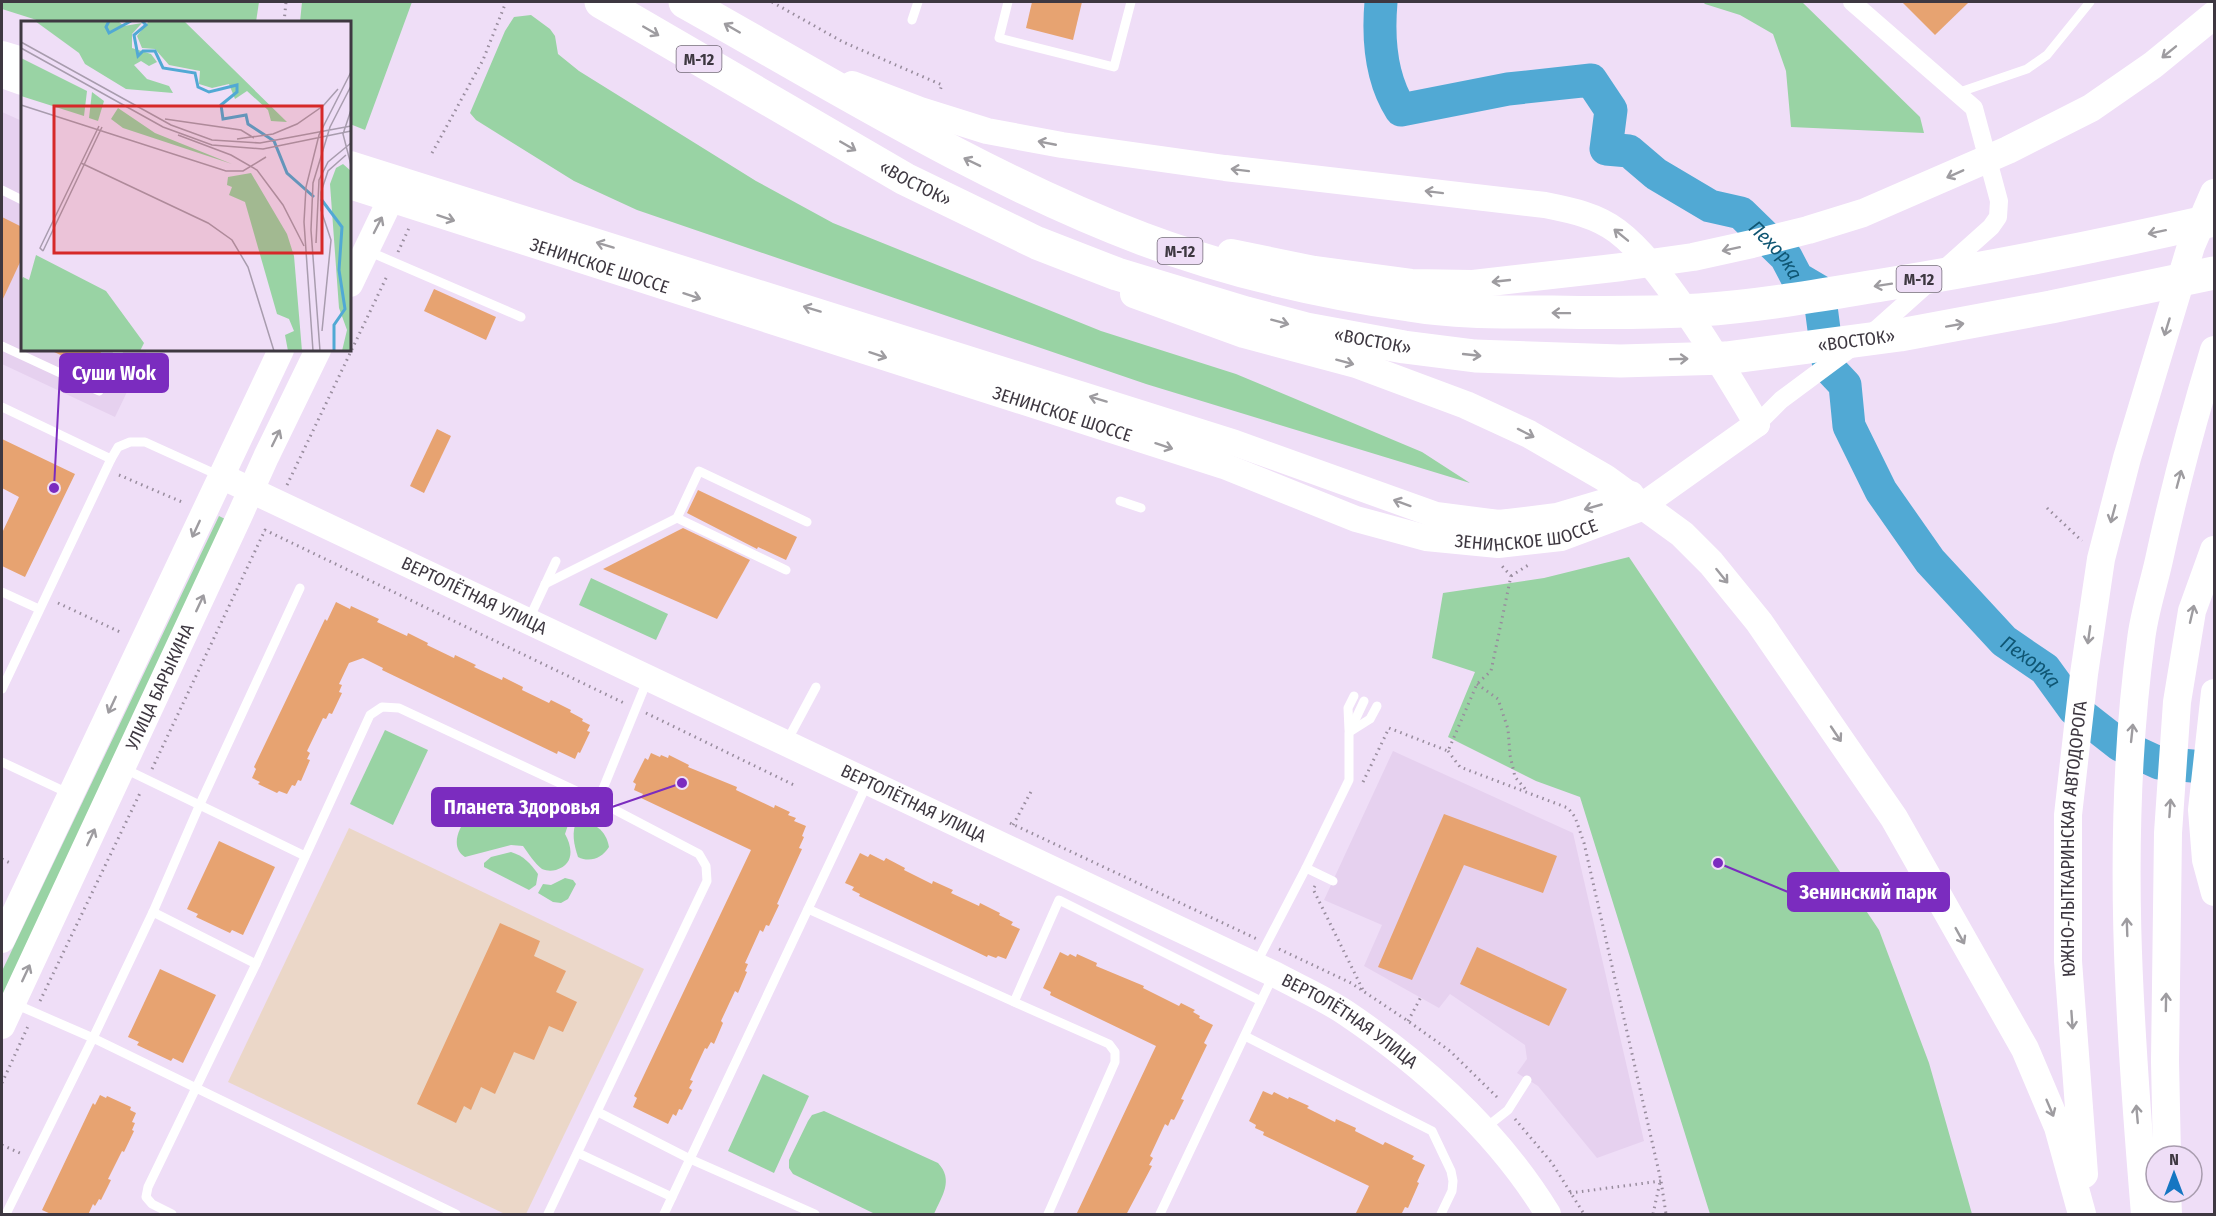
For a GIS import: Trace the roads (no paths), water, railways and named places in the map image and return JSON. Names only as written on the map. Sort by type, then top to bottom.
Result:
[{"type":"highway","name":"«ВОСТОК»","points":[[601,2],[905,179],[1037,243],[1117,274],[1178,293],[1306,329],[1404,347],[1475,356],[1620,362],[1726,358],[1900,335],[2214,273]]},
{"type":"highway","name":"М-12","points":[[685,2],[884,117],[1068,207],[1144,239],[1228,266],[1305,286],[1411,306],[1455,310],[1620,313],[1701,310],[1809,298],[2049,256],[2214,220]]},
{"type":"main road","points":[[1068,207],[1218,250],[1314,270],[1411,283],[1473,284],[1693,257],[1808,230],[1863,213],[2008,150],[2091,108],[2153,65],[2214,15]]},
{"type":"main road","points":[[905,179],[1042,256],[1131,293],[1244,334],[1356,364],[1466,405],[1529,434],[1605,478],[1682,534],[1710,563],[1759,622],[1894,818],[2025,1049],[2058,1127],[2082,1215]]},
{"type":"main road","name":"ЮЖНО-ЛЫТКАРИНСКАЯ АВТОДОРОГА","points":[[2087,1215],[2068,961],[2068,815],[2084,674],[2099,568],[2127,458],[2191,246],[2214,193]]},
{"type":"main road","points":[[2145,1215],[2130,1028],[2126,880],[2130,756],[2141,638],[2168,518],[2214,350]]},
{"type":"main road","points":[[2167,1144],[2165,1061],[2168,833],[2177,702],[2192,611],[2214,550]]},
{"type":"street","points":[[779,55],[920,110],[998,133],[1062,145],[1225,168],[1545,205],[1585,214],[1617,231],[1639,251],[1687,311],[1757,424],[1790,394],[1878,328],[1991,227],[1998,217],[2000,201],[1974,108],[1861,5]]},
{"type":"street","points":[[2,54],[21,60]]},
{"type":"street","points":[[2,75],[21,82]]},
{"type":"street","name":"ЗЕНИНСКОЕ ШОССЕ","points":[[355,184],[395,190],[1213,462],[1356,519],[1426,538],[1498,545],[1561,538],[1636,510],[1757,424]]},
{"type":"street","points":[[351,282],[395,190]]},
{"type":"street","name":"УЛИЦА БАРЫКИНА","points":[[2,940],[281,351]]},
{"type":"street","name":"УЛИЦА БАРЫКИНА","points":[[2,1026],[23,1008],[123,768],[318,351]]},
{"type":"street","name":"ВЕРТОЛЁТНАЯ УЛИЦА","points":[[221,476],[868,782],[1064,888],[1270,963],[1392,1046],[1442,1087],[1509,1156],[1548,1215]]},
{"type":"street","points":[[2213,703],[2201,810],[2205,860],[2214,893]]},
{"type":"lane","points":[[912,20],[918,2]]},
{"type":"lane","points":[[1008,2],[999,38],[1114,67],[1131,2]]},
{"type":"lane","points":[[1957,93],[2027,69],[2047,55],[2090,2]]},
{"type":"lane","points":[[2,190],[21,200]]},
{"type":"lane","points":[[365,250],[521,317]]},
{"type":"lane","points":[[2,346],[99,391],[119,351]]},
{"type":"lane","points":[[2,407],[111,459]]},
{"type":"lane","points":[[2,689],[118,447],[130,442],[145,442],[221,476]]},
{"type":"lane","points":[[545,584],[677,518],[699,471],[807,522]]},
{"type":"lane","points":[[1120,501],[1141,508]]},
{"type":"lane","points":[[677,518],[786,570]]},
{"type":"lane","points":[[528,622],[556,561]]},
{"type":"lane","points":[[6,1215],[153,912],[200,804],[300,588]]},
{"type":"lane","points":[[2,591],[39,609]]},
{"type":"lane","points":[[598,801],[648,678]]},
{"type":"lane","points":[[786,743],[816,687]]},
{"type":"lane","points":[[1172,1215],[1162,1212],[1261,1001],[1270,963],[1306,868],[1349,780],[1348,708],[1354,696]]},
{"type":"lane","points":[[1349,733],[1364,701]]},
{"type":"lane","points":[[1349,733],[1370,719],[1377,706]]},
{"type":"lane","points":[[171,1215],[152,1204],[146,1197],[148,1187],[256,964],[370,715],[382,707],[399,708],[598,801],[699,854],[706,866],[707,881],[548,1215]]},
{"type":"lane","points":[[2,762],[70,794]]},
{"type":"lane","points":[[123,768],[305,856]]},
{"type":"lane","points":[[664,1215],[868,782]]},
{"type":"lane","points":[[1306,868],[1333,881]]},
{"type":"lane","points":[[1014,1002],[1064,888],[1261,1001]]},
{"type":"lane","points":[[807,909],[1109,1044],[1115,1052],[1115,1062],[1048,1215]]},
{"type":"lane","points":[[153,912],[256,964]]},
{"type":"lane","points":[[23,1008],[93,1038],[456,1215]]},
{"type":"lane","points":[[1245,1036],[1431,1131],[1451,1171],[1453,1181],[1452,1191],[1441,1215]]},
{"type":"lane","points":[[1484,1129],[1508,1110],[1527,1080]]},
{"type":"lane","points":[[597,1112],[690,1159],[815,1215]]},
{"type":"lane","points":[[578,1153],[672,1197]]},
{"type":"waterway","name":"Пехорка","points":[[1381,2],[1382,57],[1389,85],[1401,110],[1508,89],[1591,80],[1611,110],[1606,149],[1629,151],[1656,174],[1710,206],[1741,213],[1786,257],[1797,278],[1819,291],[1829,368],[1845,385],[1849,426],[1881,491],[1930,561],[2004,641],[2045,669],[2074,709],[2120,745],[2159,763],[2214,768]]},
{"type":"place","name":"Суши Wok","points":[[54,488]]},
{"type":"place","name":"Планета Здоровья","points":[[682,783]]},
{"type":"place","name":"Зенинский парк","points":[[1718,863]]}]
